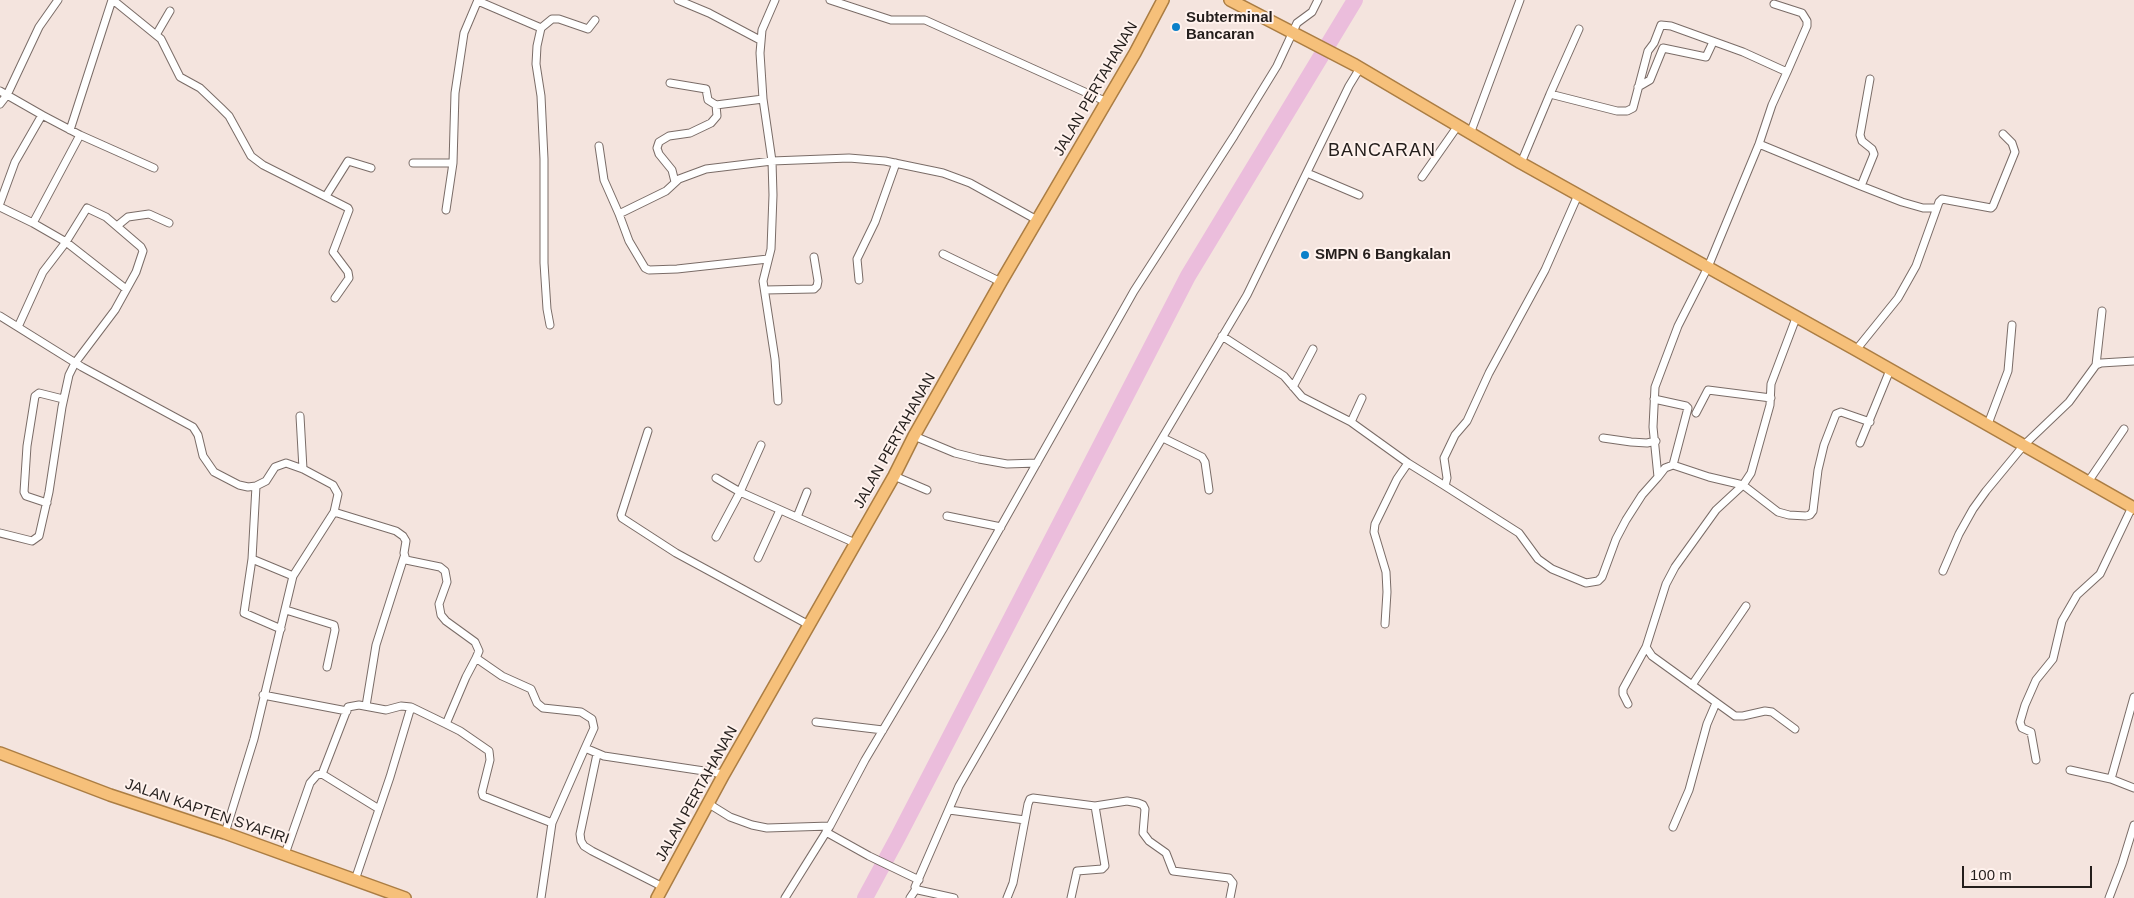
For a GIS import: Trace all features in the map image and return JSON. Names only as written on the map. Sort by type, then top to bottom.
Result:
[{"type":"highway","name":"JALAN PERTAHANAN","points":[[661,894],[724,774],[894,476],[914,436],[1036,220],[1106,102],[1163,0]]},
{"type":"highway","points":[[1230,0],[1357,67],[1457,127],[1988,424],[2133,508]]},
{"type":"highway","name":"JALAN KAPTEN SYAFIRI","points":[[0,753],[110,795],[225,833],[405,898]]},
{"type":"street","points":[[0,104],[32,41],[58,0]]},
{"type":"street","points":[[70,130],[112,0],[161,39],[180,76],[200,88],[229,116],[251,156],[263,165],[346,206],[349,210],[334,252],[345,267],[349,278],[335,298]]},
{"type":"street","points":[[446,210],[453,163],[455,93],[464,33],[478,0],[541,28]]},
{"type":"street","points":[[678,0],[709,13],[760,40]]},
{"type":"street","points":[[776,0],[762,30],[760,40],[763,99],[772,161],[771,249],[763,277],[775,359],[778,401]]},
{"type":"street","points":[[830,0],[843,2],[891,20],[925,20],[1106,102]]},
{"type":"street","points":[[784,898],[828,829],[1134,291],[1277,66],[1295,34],[1297,23],[1312,12],[1318,0]]},
{"type":"street","points":[[1470,134],[1520,0]]},
{"type":"street","points":[[1658,477],[1656,441],[1653,427],[1654,400],[1658,380],[1678,326],[1708,267],[1759,144],[1772,105],[1807,26],[1807,21],[1802,14],[1774,4]]},
{"type":"street","points":[[156,35],[170,11]]},
{"type":"street","points":[[550,325],[544,263],[543,121],[536,64],[541,28],[555,18],[588,29],[595,20]]},
{"type":"street","points":[[1550,94],[1624,112],[1633,108],[1648,51],[1654,43],[1661,25],[1671,26],[1744,52],[1787,72]]},
{"type":"street","points":[[1521,163],[1579,28]]},
{"type":"street","points":[[1638,87],[1650,80],[1663,48],[1702,58],[1708,55],[1713,42]]},
{"type":"street","points":[[910,898],[916,889],[959,786],[1055,619],[1247,295],[1357,67]]},
{"type":"street","points":[[1861,186],[1874,154],[1872,149],[1862,141],[1860,135],[1870,79]]},
{"type":"street","points":[[670,84],[706,89],[708,100],[716,105],[763,99]]},
{"type":"street","points":[[4,93],[70,130],[154,168]]},
{"type":"street","points":[[675,182],[672,170],[657,148],[659,142],[669,136],[690,133],[711,123],[717,116],[716,105]]},
{"type":"street","points":[[0,202],[15,162],[42,115]]},
{"type":"street","points":[[1422,176],[1457,127]]},
{"type":"street","points":[[33,223],[80,134]]},
{"type":"street","points":[[1856,350],[1898,298],[1916,266],[1935,208],[1942,199],[1992,207],[2015,152],[2012,142],[2003,134]]},
{"type":"street","points":[[1759,144],[1902,202],[1923,208],[1935,208]]},
{"type":"street","points":[[599,146],[604,180],[629,241],[645,268],[650,270],[677,269],[768,259]]},
{"type":"street","points":[[619,214],[666,191],[675,182],[686,176],[717,167],[772,161],[849,158],[896,163],[970,183],[1036,220]]},
{"type":"street","points":[[326,196],[348,161],[371,168]]},
{"type":"street","points":[[413,163],[453,163]]},
{"type":"street","points":[[859,280],[857,258],[875,222],[896,163]]},
{"type":"street","points":[[1306,172],[1359,195]]},
{"type":"street","points":[[1445,486],[1447,478],[1444,458],[1456,435],[1467,421],[1489,373],[1545,270],[1578,195]]},
{"type":"street","points":[[0,207],[66,242],[126,289]]},
{"type":"street","points":[[0,532],[32,541],[40,533],[47,503],[63,399],[69,375],[75,363],[115,310],[136,272],[143,251],[137,243],[106,217],[86,208],[66,242],[42,272],[18,327]]},
{"type":"street","points":[[117,226],[128,218],[149,214],[169,223]]},
{"type":"street","points":[[943,254],[1001,282]]},
{"type":"street","points":[[765,290],[814,289],[818,282],[814,257]]},
{"type":"street","points":[[2096,365],[2102,311]]},
{"type":"street","points":[[0,316],[75,363],[193,426],[198,435],[203,456],[214,472],[239,485],[256,486],[266,481],[275,467],[286,463],[303,469],[336,489],[338,501],[334,512],[293,576],[254,739],[225,833]]},
{"type":"street","points":[[1628,704],[1623,694],[1623,689],[1646,647],[1666,584],[1675,567],[1716,510],[1749,478],[1755,464],[1770,398],[1771,384],[1796,318]]},
{"type":"street","points":[[1988,424],[2008,371],[2012,325]]},
{"type":"street","points":[[1222,336],[1284,376],[1302,398],[1351,422],[1408,463],[1519,533],[1538,559],[1552,569],[1586,583],[1598,581],[1602,577],[1616,539],[1626,520],[1642,495],[1665,468],[1672,465],[1742,485],[1778,512],[1788,515],[1806,516],[1810,515],[1813,511],[1824,445],[1836,414],[1842,412],[1870,422]]},
{"type":"street","points":[[1293,387],[1313,348]]},
{"type":"street","points":[[1943,571],[1951,551],[1973,509],[2024,445],[2069,402],[2096,365],[2101,362],[2134,361]]},
{"type":"street","points":[[1860,443],[1890,370]]},
{"type":"street","points":[[1696,413],[1708,390],[1770,398]]},
{"type":"street","points":[[47,503],[26,496],[24,492],[35,396],[39,393],[63,399]]},
{"type":"street","points":[[1351,422],[1362,398]]},
{"type":"street","points":[[1654,400],[1688,408],[1672,465]]},
{"type":"street","points":[[300,416],[303,469]]},
{"type":"street","points":[[2088,482],[2124,430]]},
{"type":"street","points":[[648,431],[621,515],[622,518],[676,553],[809,625]]},
{"type":"street","points":[[914,436],[955,453],[980,459],[1006,464],[1037,463]]},
{"type":"street","points":[[1163,438],[1202,457],[1205,462],[1210,490]]},
{"type":"street","points":[[1603,438],[1647,443],[1656,441]]},
{"type":"street","points":[[716,537],[740,492],[761,445]]},
{"type":"street","points":[[1385,624],[1386,572],[1374,532],[1375,524],[1397,479],[1408,463]]},
{"type":"street","points":[[894,476],[927,490]]},
{"type":"street","points":[[716,478],[740,492],[855,544]]},
{"type":"street","points":[[256,486],[252,559],[244,612],[281,629]]},
{"type":"street","points":[[797,517],[807,492]]},
{"type":"street","points":[[2036,760],[2031,732],[2022,728],[2020,722],[2025,705],[2036,680],[2053,659],[2062,621],[2077,595],[2100,574],[2133,508]]},
{"type":"street","points":[[758,558],[780,510]]},
{"type":"street","points":[[334,512],[396,532],[403,536],[406,541],[404,557],[376,645],[366,706]]},
{"type":"street","points":[[947,516],[1001,527]]},
{"type":"street","points":[[404,557],[411,563],[440,568],[445,571],[447,582],[439,604],[441,615],[446,621],[475,642],[479,651],[446,724]]},
{"type":"street","points":[[252,559],[293,576]]},
{"type":"street","points":[[1692,685],[1746,606]]},
{"type":"street","points":[[286,610],[334,625],[335,630],[328,667]]},
{"type":"street","points":[[1646,647],[1652,656],[1738,717],[1765,711],[1772,712],[1795,729]]},
{"type":"street","points":[[476,658],[502,676],[531,689],[537,703],[543,708],[581,712],[588,715],[594,725],[552,823],[541,898]]},
{"type":"street","points":[[263,695],[347,711]]},
{"type":"street","points":[[2111,779],[2134,697]]},
{"type":"street","points":[[1673,827],[1689,790],[1707,724],[1716,703]]},
{"type":"street","points":[[322,774],[348,707],[354,704],[386,710],[400,706],[412,707],[460,730],[489,751],[490,760],[482,792],[483,796],[552,823]]},
{"type":"street","points":[[355,880],[412,707]]},
{"type":"street","points":[[816,722],[883,730]]},
{"type":"street","points":[[585,748],[597,754],[724,774]]},
{"type":"street","points":[[597,754],[580,834],[581,841],[584,846],[661,894]]},
{"type":"street","points":[[2070,770],[2111,779],[2134,788]]},
{"type":"street","points":[[285,854],[310,783],[317,775],[322,774],[379,809]]},
{"type":"street","points":[[1007,898],[1013,882],[1028,804],[1030,799],[1033,798],[1095,806],[1127,801],[1143,805],[1143,833],[1166,853],[1173,871],[1229,878],[1233,884],[1230,898]]},
{"type":"street","points":[[709,804],[730,817],[752,825],[767,828],[828,829],[869,856],[919,880]]},
{"type":"street","points":[[1071,898],[1077,871],[1102,869],[1105,866],[1095,806]]},
{"type":"street","points":[[948,810],[1025,820]]},
{"type":"street","points":[[2109,898],[2134,825]]},
{"type":"street","points":[[916,889],[941,897],[954,898]]},
{"type":"waterway","points":[[865,898],[1188,276],[1355,0]]},
{"type":"place","name":"Subterminal Bancaran","points":[[1176,27]]},
{"type":"place","name":"SMPN 6 Bangkalan","points":[[1305,255]]},
{"type":"district","name":"BANCARAN","points":[[1382,151]]}]
